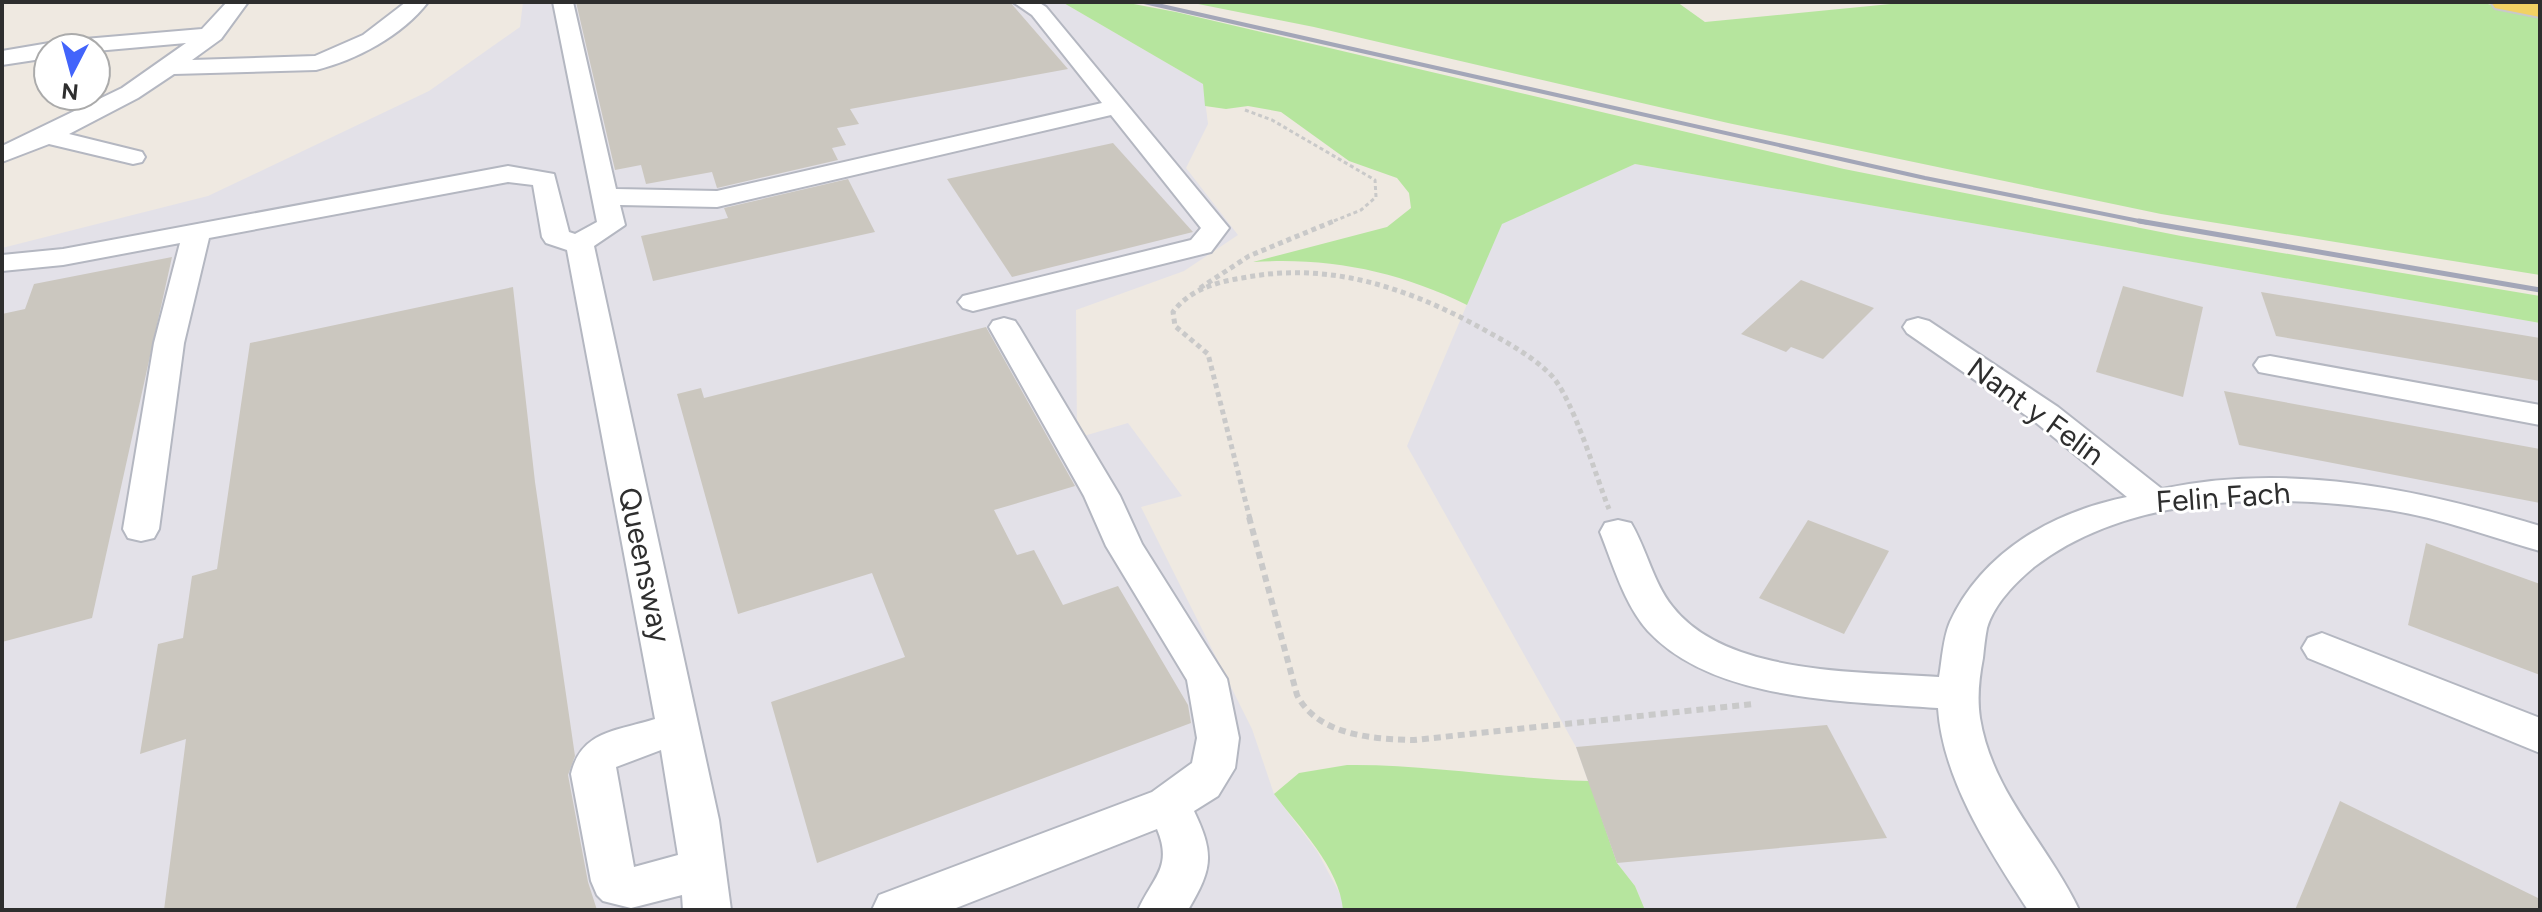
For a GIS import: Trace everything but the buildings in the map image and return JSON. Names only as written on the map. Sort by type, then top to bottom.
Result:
[{"type":"main road","points":[[2504,2],[2540,9]]},
{"type":"street","points":[[2,155],[118,100],[213,34],[238,2]]},
{"type":"street","points":[[167,68],[316,63],[354,51],[418,2]]},
{"type":"street","name":"Queensway","points":[[563,2],[705,890]]},
{"type":"street","points":[[973,302],[1201,246],[1215,228],[1039,11],[1023,2]]},
{"type":"street","points":[[112,43],[213,34]]},
{"type":"street","points":[[2,58],[32,53]]},
{"type":"street","points":[[2,263],[63,257],[482,178],[526,174],[545,179],[548,184],[556,237],[1117,107]]},
{"type":"street","points":[[47,136],[133,157]]},
{"type":"street","points":[[141,529],[169,343],[197,232]]},
{"type":"street","points":[[896,910],[1168,805],[1202,783],[1213,768],[1218,738],[1207,679],[1124,546],[1102,496],[1004,327]]},
{"type":"street","name":"Nant y Felin","points":[[1918,327],[2046,414],[2152,499]]},
{"type":"street","points":[[2270,365],[2540,415]]},
{"type":"street","name":"Felin Fach","points":[[2055,910],[2010,844],[1981,786],[1963,730],[1957,694],[1959,656],[1971,621],[1999,577],[2026,554],[2075,525],[2152,499],[2241,490],[2369,496],[2452,512],[2540,539]]},
{"type":"street","points":[[1618,532],[1661,620],[1694,648],[1717,660],[1797,679],[1957,694]]},
{"type":"street","points":[[2322,648],[2540,736]]},
{"type":"street","points":[[2493,716],[2540,745]]},
{"type":"street","points":[[679,728],[604,752],[596,759],[593,774],[614,881],[620,887],[705,890]]},
{"type":"street","points":[[1162,910],[1187,869],[1190,856],[1168,805]]},
{"type":"path","points":[[1245,110],[1276,120],[1314,147],[1375,180],[1376,197],[1361,210],[1222,270],[1178,303],[1172,320],[1186,338],[1208,354],[1287,668],[1300,702],[1312,713],[1342,730],[1388,740],[1414,740],[1757,703]]},
{"type":"path","points":[[1191,295],[1247,276],[1289,270],[1327,271],[1412,294],[1509,343],[1546,368],[1559,384],[1618,532]]},
{"type":"shaded area","points":[[523,2],[1062,2],[1203,84],[1208,124],[1186,168],[1238,235],[1184,271],[1076,310],[1077,438],[1128,423],[1182,496],[1141,507],[1252,729],[1274,794],[1317,851],[1342,898],[1343,910],[2,910],[2,248],[208,196],[429,91],[520,27]]},
{"type":"shaded area","points":[[1635,164],[2540,323],[2540,910],[1645,910],[1635,886],[1617,863],[1576,747],[1407,446],[1501,224]]},
{"type":"green space","points":[[1062,2],[1123,2],[1176,12],[1844,169],[2181,236],[2540,296],[2540,323],[1635,164],[1502,224],[1467,305],[1415,283],[1363,269],[1309,262],[1253,262],[1387,227],[1411,208],[1409,193],[1397,178],[1349,161],[1281,112],[1248,106],[1226,109],[1205,106],[1203,84]]},
{"type":"green space","points":[[1188,2],[1677,2],[1705,22],[1911,2],[2479,2],[2540,16],[2540,275],[2161,214],[1728,123],[1314,27]]},
{"type":"green space","points":[[1347,765],[1589,781],[1617,863],[1635,886],[1645,910],[1343,910],[1340,894],[1326,863],[1274,794],[1299,773]]},
{"type":"railway","points":[[1144,2],[1925,178],[2139,221]]},
{"type":"railway","points":[[2139,221],[2540,290]]},
{"type":"railway","points":[[2139,221],[2149,223]]}]
